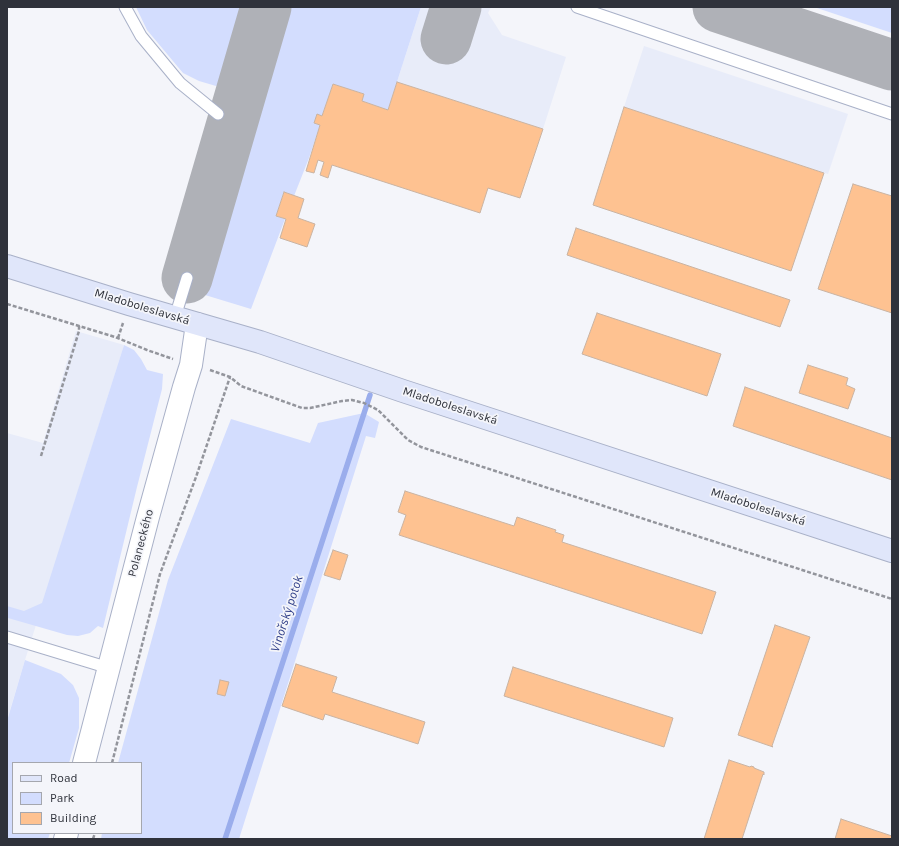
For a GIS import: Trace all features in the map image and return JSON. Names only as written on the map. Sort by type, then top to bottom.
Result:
[{"type":"main road","name":"Mladoboleslavská","points":[[7,266],[175,318],[260,342],[403,391],[892,551]]},
{"type":"street","name":"Polaneckého","points":[[84,762],[148,517],[191,364],[197,324]]},
{"type":"lane","points":[[125,7],[141,36],[180,83],[218,114]]},
{"type":"lane","points":[[577,7],[892,114]]},
{"type":"lane","points":[[175,318],[187,278]]},
{"type":"lane","points":[[7,637],[109,668]]},
{"type":"path","points":[[7,304],[123,340],[156,353]]},
{"type":"path","points":[[41,456],[79,331],[79,326]]},
{"type":"path","points":[[219,373],[230,377],[241,386],[302,408],[310,408],[352,400],[364,403],[378,410],[408,440],[420,447],[892,599]]},
{"type":"path","points":[[112,762],[160,574],[196,477],[230,377]]},
{"type":"shaded area","points":[[421,7],[491,7],[488,13],[502,35],[566,57],[543,129],[397,82]]},
{"type":"shaded area","points":[[644,46],[848,114],[828,174],[624,107]]},
{"type":"shaded area","points":[[76,331],[124,345],[7,720],[7,433],[43,443]]},
{"type":"green space","points":[[136,7],[249,7],[228,79],[216,86],[199,81],[183,73],[147,30]]},
{"type":"green space","points":[[284,7],[421,7],[388,110],[362,101],[364,94],[333,84],[322,116],[317,115],[314,123],[320,125],[294,196],[284,192],[276,216],[285,219],[251,309],[205,295],[207,284],[203,283]]},
{"type":"green space","points":[[814,7],[892,7],[892,33]]},
{"type":"green space","points":[[124,345],[134,350],[147,370],[163,374],[162,389],[103,628],[98,626],[90,633],[78,636],[67,635],[8,618],[7,606],[24,611],[42,603]]},
{"type":"green space","points":[[364,413],[379,422],[375,438],[366,436],[239,839],[101,839],[102,834],[142,834],[142,762],[118,762],[168,580],[231,419],[310,443],[318,423]]},
{"type":"green space","points":[[25,660],[61,674],[73,685],[79,698],[79,728],[69,762],[12,762],[12,834],[50,834],[48,839],[7,839],[7,721]]},
{"type":"building","points":[[397,82],[543,129],[520,198],[488,188],[480,213],[332,165],[328,178],[320,175],[324,162],[318,160],[314,173],[306,171],[320,125],[314,123],[317,114],[322,116],[333,84],[364,94],[362,101],[388,110]]},
{"type":"building","points":[[624,107],[824,173],[791,271],[593,205]]},
{"type":"building","points":[[853,184],[892,196],[892,313],[818,289]]},
{"type":"building","points":[[284,192],[304,199],[298,218],[315,224],[307,247],[280,238],[286,219],[276,216]]},
{"type":"building","points":[[576,228],[790,300],[780,327],[567,255]]},
{"type":"building","points":[[597,313],[721,354],[707,396],[582,354]]},
{"type":"building","points":[[808,365],[848,378],[846,385],[855,389],[848,409],[799,393]]},
{"type":"building","points":[[745,387],[892,438],[892,480],[733,426]]},
{"type":"building","points":[[405,491],[514,526],[517,517],[556,530],[555,532],[564,535],[562,542],[716,592],[702,634],[399,535],[406,515],[398,512]]},
{"type":"building","points":[[333,550],[348,555],[340,580],[324,575]]},
{"type":"building","points":[[775,625],[810,637],[772,746],[773,747],[738,735]]},
{"type":"building","points":[[296,664],[337,677],[332,692],[425,722],[418,744],[325,714],[323,720],[282,706]]},
{"type":"building","points":[[513,667],[673,718],[664,747],[504,696]]},
{"type":"building","points":[[220,680],[229,682],[225,696],[217,694]]},
{"type":"building","points":[[729,760],[754,767],[764,772],[764,775],[763,774],[742,839],[704,839]]},
{"type":"building","points":[[841,819],[892,836],[892,839],[835,839]]},
{"type":"waterway","name":"Vinořský potok","points":[[225,839],[370,395]]},
{"type":"taxiway","points":[[187,278],[266,7]]},
{"type":"taxiway","points":[[446,39],[456,7]]},
{"type":"taxiway","points":[[718,7],[892,65]]}]
